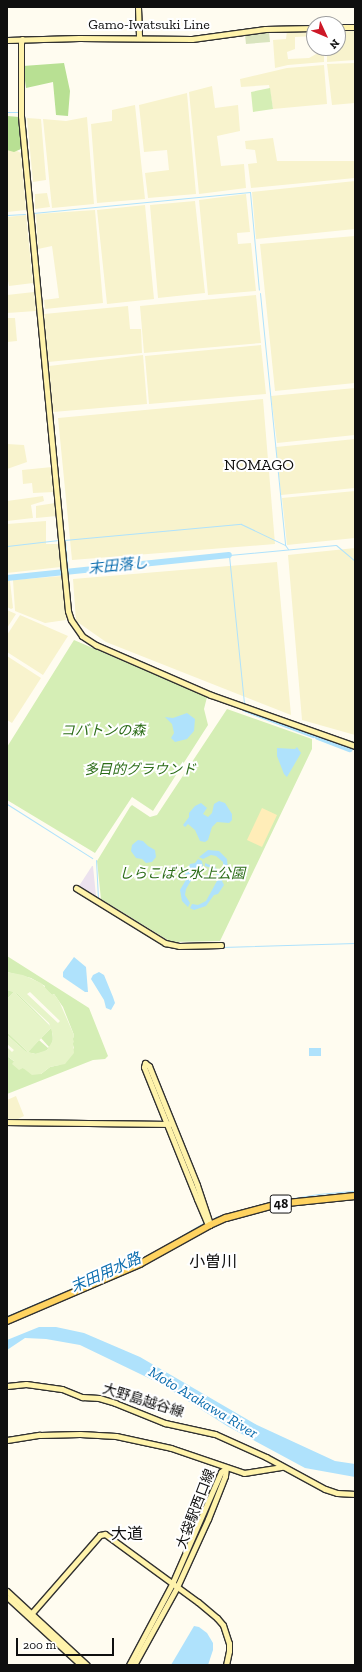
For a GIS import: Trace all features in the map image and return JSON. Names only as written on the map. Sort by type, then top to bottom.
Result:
[{"type":"main road","name":"48","points":[[7,1321],[140,1264],[210,1224],[278,1204],[355,1196]]},
{"type":"street","points":[[138,7],[139,38]]},
{"type":"street","name":"Gamo-Iwatsuki Line","points":[[7,40],[139,38],[199,39],[258,30],[306,28]]},
{"type":"street","points":[[22,39],[21,116],[68,611],[71,620],[82,636],[96,645],[216,697],[355,746]]},
{"type":"street","points":[[76,888],[165,943],[179,946],[221,945]]},
{"type":"street","points":[[169,1124],[149,1066],[145,1062],[144,1067],[169,1124],[197,1185],[210,1224]]},
{"type":"street","points":[[7,1122],[169,1124]]},
{"type":"street","name":"大野島越谷線","points":[[7,1386],[26,1384],[38,1385],[71,1391],[82,1397],[99,1398],[165,1423],[215,1434],[287,1468],[325,1489],[337,1493],[355,1494]]},
{"type":"street","points":[[7,1440],[40,1435],[80,1434],[116,1436],[152,1443],[244,1473],[277,1467],[287,1468]]},
{"type":"street","name":"大袋駅西口線","points":[[134,1665],[208,1519],[225,1476],[226,1468]]},
{"type":"street","points":[[31,1614],[103,1533],[210,1611],[222,1625],[229,1643],[226,1665]]},
{"type":"street","name":"大袋駅西口線","points":[[129,1665],[175,1585]]},
{"type":"street","points":[[7,1592],[87,1665]]},
{"type":"street","points":[[7,1597],[81,1665]]},
{"type":"shaded area","points":[[306,30],[306,36],[295,37],[295,49],[287,52],[288,59],[324,56],[324,62],[288,65],[275,68],[273,40],[286,39],[287,31]]},
{"type":"shaded area","points":[[346,30],[355,30],[355,60],[327,62],[327,56],[346,56]]},
{"type":"shaded area","points":[[355,63],[355,103],[332,105],[327,64]]},
{"type":"shaded area","points":[[324,65],[327,104],[273,109],[269,85],[241,87],[240,79],[287,68]]},
{"type":"shaded area","points":[[212,86],[215,108],[238,105],[240,131],[217,136],[221,166],[244,164],[246,188],[199,194],[189,92]]},
{"type":"shaded area","points":[[187,93],[196,194],[148,198],[145,173],[169,170],[167,150],[144,152],[139,105]]},
{"type":"shaded area","points":[[135,105],[145,199],[97,203],[91,124],[112,121],[112,110]]},
{"type":"shaded area","points":[[87,117],[94,204],[52,208],[43,119],[66,121]]},
{"type":"shaded area","points":[[27,118],[41,119],[46,180],[33,182]]},
{"type":"shaded area","points":[[273,138],[277,161],[355,161],[355,178],[251,188],[248,164],[257,163],[255,150],[246,149],[245,141]]},
{"type":"shaded area","points":[[7,146],[21,153],[26,210],[7,212]]},
{"type":"shaded area","points":[[355,181],[355,229],[256,239],[252,192]]},
{"type":"shaded area","points":[[47,193],[50,207],[35,209],[35,194]]},
{"type":"shaded area","points":[[246,194],[250,232],[237,233],[238,244],[251,243],[256,291],[208,295],[199,200]]},
{"type":"shaded area","points":[[195,201],[205,293],[158,298],[150,205]]},
{"type":"shaded area","points":[[145,205],[154,299],[107,304],[97,210]]},
{"type":"shaded area","points":[[95,210],[103,303],[45,309],[44,300],[59,298],[52,246],[38,249],[36,214]]},
{"type":"shaded area","points":[[26,215],[33,283],[9,286],[7,275],[7,217]]},
{"type":"shaded area","points":[[355,236],[355,383],[275,391],[260,244]]},
{"type":"shaded area","points":[[34,292],[36,311],[7,313],[7,295]]},
{"type":"shaded area","points":[[256,295],[261,343],[144,353],[140,306]]},
{"type":"shaded area","points":[[128,306],[130,329],[141,329],[142,353],[48,362],[44,314]]},
{"type":"shaded area","points":[[7,318],[15,318],[17,341],[7,342]]},
{"type":"shaded area","points":[[261,345],[266,394],[149,404],[145,356]]},
{"type":"shaded area","points":[[143,355],[147,404],[53,412],[49,366]]},
{"type":"shaded area","points":[[355,388],[355,435],[277,443],[271,396]]},
{"type":"shaded area","points":[[263,399],[275,544],[72,560],[58,418]]},
{"type":"shaded area","points":[[355,439],[355,488],[281,495],[276,447]]},
{"type":"shaded area","points":[[7,444],[24,445],[27,462],[7,469]]},
{"type":"shaded area","points":[[52,467],[54,492],[33,493],[32,483],[23,484],[22,470]]},
{"type":"shaded area","points":[[355,491],[355,538],[287,545],[282,498]]},
{"type":"shaded area","points":[[43,496],[44,501],[31,505],[33,518],[7,521],[7,501]]},
{"type":"shaded area","points":[[55,503],[57,516],[36,518],[36,506]]},
{"type":"shaded area","points":[[46,521],[46,544],[58,544],[61,567],[7,573],[7,524]]},
{"type":"shaded area","points":[[355,548],[355,735],[302,720],[288,555]]},
{"type":"shaded area","points":[[277,562],[291,715],[106,642],[76,621],[73,579]]},
{"type":"shaded area","points":[[62,576],[67,616],[66,620],[45,623],[15,611],[13,580]]},
{"type":"shaded area","points":[[7,581],[10,581],[13,608],[11,609],[7,607]]},
{"type":"shaded area","points":[[7,610],[16,614],[7,628]]},
{"type":"shaded area","points":[[20,615],[68,636],[43,675],[7,652],[7,635]]},
{"type":"shaded area","points":[[7,656],[41,678],[12,723],[7,720]]},
{"type":"shaded area","points":[[93,866],[96,896],[79,886]]},
{"type":"shaded area","points":[[16,1096],[24,1116],[16,1120],[7,1119],[7,1100]]},
{"type":"green space","points":[[258,32],[269,32],[270,42],[246,44],[245,35]]},
{"type":"green space","points":[[64,63],[70,91],[68,116],[56,115],[53,82],[26,88],[23,66]]},
{"type":"green space","points":[[270,88],[273,109],[253,112],[251,92]]},
{"type":"green space","points":[[7,116],[19,117],[21,149],[14,152],[7,150]]},
{"type":"green space","name":"コバトンの森","points":[[74,640],[207,697],[204,709],[208,725],[153,811],[132,797],[95,853],[7,800],[7,747]]},
{"type":"green space","name":"しらこばと水上公園","points":[[227,709],[312,739],[312,749],[220,941],[171,942],[101,899],[97,861],[132,805],[150,817],[157,815]]},
{"type":"green space","points":[[7,956],[89,1008],[108,1056],[105,1059],[93,1060],[7,1094],[7,1056],[23,1068],[41,1074],[50,1067],[59,1065],[74,1048],[72,1042],[74,1035],[63,1007],[54,994],[52,995],[44,988],[45,986],[31,978],[7,972]]},
{"type":"green space","points":[[7,972],[23,975],[41,983],[52,995],[54,994],[59,1001],[74,1035],[74,1053],[65,1064],[50,1067],[41,1074],[32,1075],[23,1068],[19,1070],[12,1064],[14,1061],[7,1056],[7,1047],[12,1052],[14,1050],[7,1044],[7,1035],[25,1051],[35,1054],[47,1050],[52,1042],[53,1035],[49,1023],[18,994],[7,990]],"holes":[[[30,992],[60,1021],[58,1023],[27,994]]]},
{"type":"green space","points":[[7,990],[13,991],[18,994],[52,1028],[53,1040],[50,1047],[44,1052],[36,1054],[26,1052],[7,1035],[7,1032],[28,1052],[39,1040],[48,1048],[49,1047],[41,1038],[51,1028],[14,992],[7,999]]},
{"type":"green space","points":[[14,992],[51,1028],[28,1052],[7,1032],[7,999]]},
{"type":"sand","points":[[262,808],[277,815],[262,847],[247,840]]},
{"type":"water","points":[[187,713],[195,719],[194,731],[187,739],[175,742],[171,738],[174,733],[172,724],[165,717],[173,718]]},
{"type":"water","points":[[297,747],[301,753],[287,777],[284,774],[277,756],[277,748],[295,749]]},
{"type":"water","points":[[219,801],[225,803],[232,814],[232,820],[229,823],[217,822],[212,827],[208,840],[205,842],[200,841],[195,830],[188,824],[185,827],[183,825],[189,817],[189,813],[195,806],[201,803],[207,808],[203,814],[208,817],[212,813],[214,804]]},
{"type":"water","points":[[138,840],[143,841],[155,850],[156,857],[152,862],[146,863],[142,859],[136,858],[131,851],[132,845]]},
{"type":"water","points":[[208,850],[219,851],[227,859],[228,869],[222,881],[224,885],[218,894],[214,895],[206,906],[194,910],[190,908],[192,904],[198,905],[206,901],[218,879],[215,869],[205,866],[205,863],[215,867],[220,873],[223,868],[223,862],[216,856],[211,855],[203,859],[199,857]]},
{"type":"water","points":[[198,859],[202,861],[203,866],[198,869],[186,889],[185,895],[190,903],[188,907],[182,901],[180,890],[187,878],[185,874],[190,864],[195,863]]},
{"type":"water","points":[[74,957],[86,967],[88,992],[85,992],[63,977],[63,972]]},
{"type":"water","points":[[99,972],[104,975],[115,1003],[111,1010],[106,1008],[104,1000],[91,979],[93,975]]},
{"type":"water","points":[[309,1048],[321,1048],[321,1056],[309,1056]]},
{"type":"water","name":"Moto Arakawa River","points":[[39,1327],[56,1327],[84,1333],[140,1357],[257,1425],[335,1461],[355,1464],[355,1477],[305,1468],[227,1426],[163,1385],[80,1345],[46,1339],[25,1338],[7,1350],[7,1340]]},
{"type":"water","points":[[194,1626],[199,1627],[207,1633],[213,1643],[213,1650],[208,1665],[171,1665]]},
{"type":"waterway","points":[[7,112],[19,112]]},
{"type":"waterway","points":[[24,115],[33,213],[250,192],[259,290]]},
{"type":"waterway","points":[[7,215],[25,214]]},
{"type":"waterway","points":[[260,293],[285,545],[288,549]]},
{"type":"waterway","points":[[64,540],[241,524],[285,545]]},
{"type":"waterway","points":[[7,546],[59,540]]},
{"type":"waterway","points":[[65,540],[68,572]]},
{"type":"waterway","name":"末田落し","points":[[244,703],[229,555],[336,545],[355,561]]},
{"type":"waterway","name":"末田落し","points":[[7,578],[229,555]]},
{"type":"waterway","name":"末田落し","points":[[245,709],[313,735]]},
{"type":"waterway","name":"末田落し","points":[[318,737],[350,749]]},
{"type":"waterway","points":[[7,804],[92,858]]},
{"type":"waterway","points":[[96,860],[98,898]]},
{"type":"waterway","points":[[134,927],[161,944]]},
{"type":"waterway","points":[[222,947],[355,943]]},
{"type":"waterway","points":[[166,946],[184,949],[209,948]]},
{"type":"waterway","name":"末田用水路","points":[[215,1217],[269,1202],[318,1194],[355,1191]]},
{"type":"waterway","name":"末田用水路","points":[[7,1316],[149,1255],[203,1223]]},
{"type":"district","name":"NOMAGO","points":[[259,465]]},
{"type":"district","name":"小曽川","points":[[213,1262]]},
{"type":"district","name":"大道","points":[[127,1534]]},
{"type":"park label","name":"多目的グラウンド","points":[[140,770]]}]
